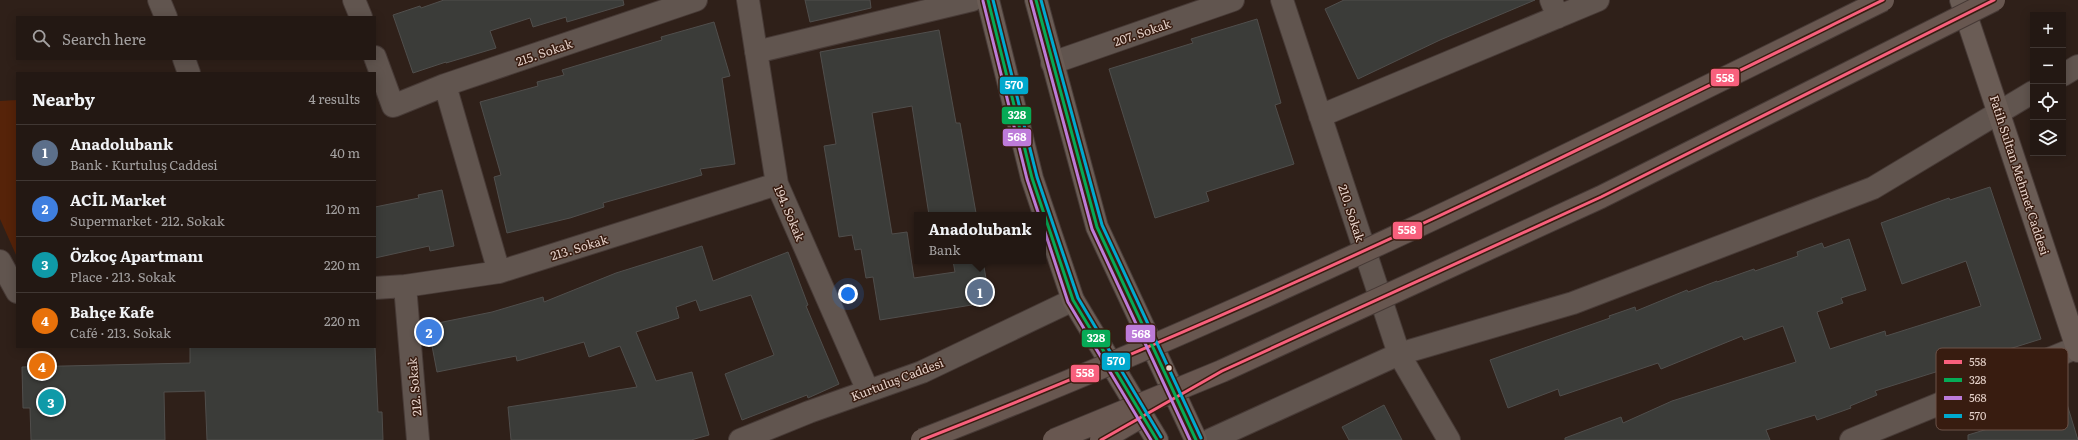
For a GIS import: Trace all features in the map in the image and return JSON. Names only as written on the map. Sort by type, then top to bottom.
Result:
[{"type":"highway","points":[[922,440],[1201,325],[1587,147],[1884,0]]},
{"type":"highway","points":[[1054,440],[1222,371],[1601,197],[1994,0]]},
{"type":"highway","points":[[1101,440],[1222,371]]},
{"type":"main road","points":[[988,0],[1032,178],[1043,212]]},
{"type":"main road","points":[[1036,0],[1097,227],[1196,440]]},
{"type":"main road","name":"Fatih Sultan Mehmet Caddesi","points":[[1961,0],[2078,348]]},
{"type":"main road","points":[[1046,220],[1073,300],[1157,440]]},
{"type":"street","points":[[159,0],[166,16]]},
{"type":"street","points":[[354,0],[361,16]]},
{"type":"street","name":"215. Sokak","points":[[376,60],[393,106],[445,85],[696,0]]},
{"type":"street","name":"194. Sokak","points":[[748,0],[777,184],[868,391]]},
{"type":"street","points":[[756,52],[972,0]]},
{"type":"street","name":"207. Sokak","points":[[1052,63],[1233,0]]},
{"type":"street","name":"210. Sokak","points":[[1282,0],[1399,354],[1449,440]]},
{"type":"street","points":[[1320,116],[1555,8],[1598,0]]},
{"type":"street","points":[[184,60],[189,72]]},
{"type":"street","points":[[2066,73],[2078,66]]},
{"type":"street","points":[[445,85],[499,272]]},
{"type":"street","points":[[1210,440],[1399,354],[1574,303],[1873,188],[2030,94]]},
{"type":"street","name":"213. Sokak","points":[[376,288],[405,286],[499,272],[777,184]]},
{"type":"street","points":[[0,261],[16,292]]},
{"type":"street","name":"212. Sokak","points":[[405,286],[418,440]]},
{"type":"street","points":[[0,295],[16,294]]},
{"type":"street","name":"Kurtuluş Caddesi","points":[[740,440],[922,372],[1073,300]]},
{"type":"street","points":[[2068,352],[2078,348]]},
{"type":"street","points":[[1851,440],[1936,406]]},
{"type":"shaded area","points":[[16,100],[16,255],[0,219],[0,101]]},
{"type":"building","points":[[444,0],[623,0],[624,5],[567,22],[566,17],[533,27],[530,18],[490,31],[496,48],[413,73],[393,15]]},
{"type":"building","points":[[805,0],[870,0],[871,8],[810,22]]},
{"type":"building","points":[[1344,0],[1535,0],[1440,40],[1358,79],[1325,9]]},
{"type":"building","points":[[1257,19],[1281,103],[1275,105],[1294,164],[1206,192],[1209,201],[1155,218],[1109,69],[1193,43],[1191,39]]},
{"type":"building","points":[[714,22],[730,76],[722,78],[735,164],[700,169],[702,175],[603,203],[604,207],[570,218],[507,233],[494,177],[501,175],[480,102],[538,86],[537,82],[564,75],[562,70],[662,40],[661,37]]},
{"type":"building","points":[[939,30],[956,123],[960,123],[976,212],[929,212],[912,106],[872,113],[892,234],[907,232],[914,278],[955,272],[954,264],[984,264],[990,302],[880,320],[873,277],[866,278],[861,249],[855,250],[852,235],[839,237],[824,146],[836,144],[820,52]]},
{"type":"building","points":[[1990,187],[2041,339],[2012,348],[1936,348],[1936,372],[1875,391],[1877,395],[1850,406],[1851,408],[1817,420],[1815,415],[1766,430],[1770,440],[1565,440],[1565,438],[1621,417],[1623,423],[1672,401],[1796,362],[1783,326],[1744,340],[1742,336],[1661,369],[1658,363],[1560,396],[1558,389],[1508,408],[1490,360],[1610,318],[1609,316],[1635,307],[1636,311],[1687,290],[1688,292],[1717,281],[1754,269],[1755,271],[1798,256],[1797,252],[1822,243],[1824,248],[1849,239],[1866,290],[1841,298],[1843,303],[1817,312],[1830,349],[1885,331],[1886,336],[1981,306],[1966,261],[1902,284],[1881,223],[1949,198],[1950,200]]},
{"type":"building","points":[[442,190],[454,246],[430,251],[429,246],[376,258],[376,207],[419,198],[418,195]]},
{"type":"building","points":[[702,246],[713,281],[788,252],[808,305],[806,306],[839,384],[808,398],[807,395],[742,420],[725,374],[774,355],[751,295],[700,311],[696,300],[676,307],[679,318],[636,332],[656,381],[692,372],[709,435],[691,440],[511,440],[508,407],[637,387],[620,346],[589,357],[584,342],[517,361],[516,356],[437,372],[428,325],[492,312],[543,297],[544,302],[616,273]]},
{"type":"building","points":[[190,348],[375,348],[378,412],[382,412],[383,440],[207,440],[205,391],[164,392],[165,440],[31,440],[30,408],[23,408],[22,367],[190,363]]},
{"type":"building","points":[[1384,405],[1402,440],[1349,440],[1342,427]]},
{"type":"building","points":[[2068,408],[2078,440],[1968,440],[1968,435],[1984,430],[2068,430]]},
{"type":"transit line","name":"328","points":[[988,0],[1032,178],[1043,212]]},
{"type":"transit line","name":"570","points":[[993,0],[1037,177],[1078,298],[1161,437]]},
{"type":"transit line","name":"328","points":[[1036,0],[1097,227],[1196,440]]},
{"type":"transit line","name":"570","points":[[1041,0],[1102,225],[1201,438]]},
{"type":"transit line","name":"558","points":[[922,440],[1152,345],[1364,251],[1587,145],[1883,0]]},
{"type":"transit line","name":"558","points":[[1101,440],[1222,371],[1601,197],[1994,0]]},
{"type":"transit line","name":"568","points":[[983,1],[1027,179],[1038,212]]},
{"type":"transit line","name":"568","points":[[1031,1],[1092,229],[1190,440]]},
{"type":"transit line","name":"328","points":[[1046,220],[1073,300],[1157,440]]},
{"type":"transit line","name":"568","points":[[1046,235],[1068,302],[1151,440]]},
{"type":"place","name":"Anadolubank","points":[[980,292]]},
{"type":"place","name":"ACİL Market","points":[[429,332]]},
{"type":"place","name":"Bahçe Kafe","points":[[42,366]]},
{"type":"place","name":"Özkoç Apartmanı","points":[[51,402]]}]
